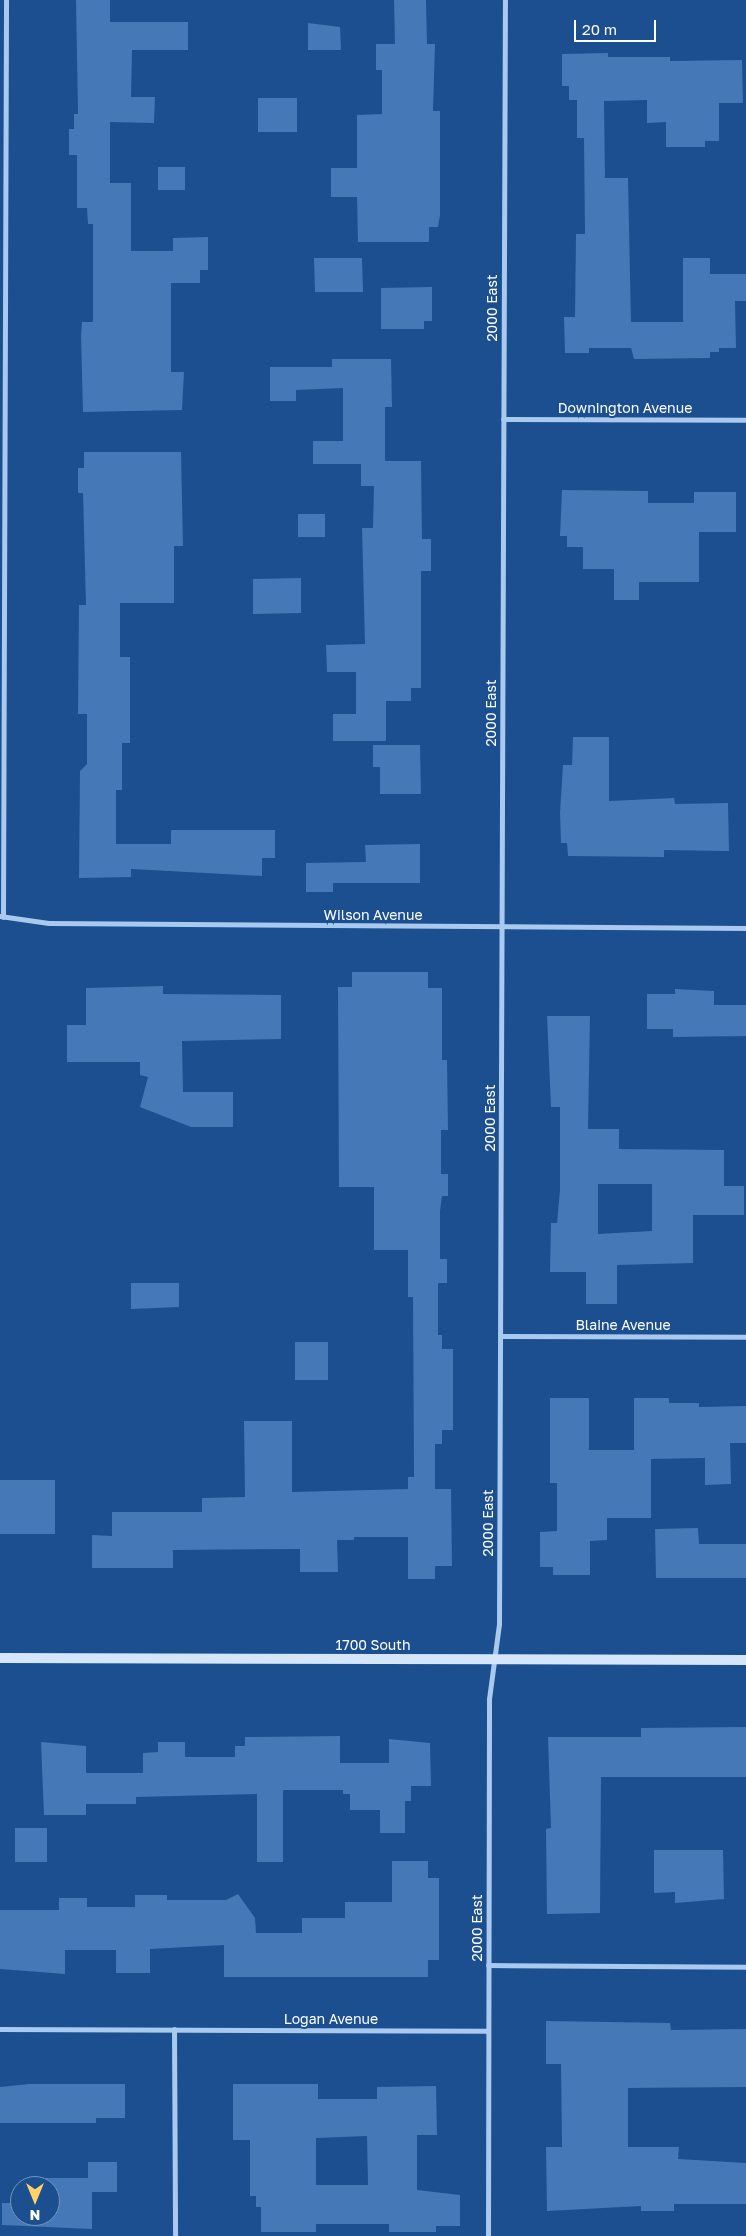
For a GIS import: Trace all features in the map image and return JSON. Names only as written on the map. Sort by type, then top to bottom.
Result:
[{"type":"street","points":[[2,916],[6,0]]},
{"type":"street","name":"2000 East","points":[[488,2236],[488,1966],[492,1660],[499,1624],[505,0]]},
{"type":"street","name":"Downington Avenue","points":[[503,419],[746,420]]},
{"type":"street","name":"Wilson Avenue","points":[[2,916],[49,924],[746,928]]},
{"type":"street","name":"Blaine Avenue","points":[[500,1336],[746,1337]]},
{"type":"street","name":"1700 South","points":[[0,1658],[746,1660]]},
{"type":"street","points":[[488,1966],[746,1967]]},
{"type":"street","name":"Logan Avenue","points":[[0,2029],[488,2030]]},
{"type":"street","points":[[174,2029],[175,2236]]},
{"type":"building","points":[[76,0],[110,0],[110,22],[188,22],[188,50],[132,50],[131,97],[155,97],[154,123],[110,122],[110,183],[131,183],[131,251],[173,251],[173,238],[208,237],[208,270],[200,270],[200,283],[171,283],[171,372],[184,372],[182,410],[83,412],[81,336],[82,322],[93,322],[93,224],[88,224],[87,208],[77,208],[77,155],[69,155],[69,129],[74,129],[74,114],[78,114]]},
{"type":"building","points":[[394,0],[426,0],[427,44],[435,44],[433,111],[440,111],[440,215],[438,227],[429,227],[429,242],[358,242],[357,197],[331,197],[331,168],[357,168],[357,115],[382,114],[382,70],[376,70],[376,44],[395,44]]},
{"type":"building","points":[[308,23],[340,27],[341,50],[308,50]]},
{"type":"building","points":[[608,53],[608,57],[670,57],[670,61],[742,60],[743,103],[719,103],[719,141],[705,141],[705,147],[666,147],[666,122],[647,123],[647,100],[604,101],[605,178],[628,178],[631,322],[683,322],[683,258],[710,258],[710,274],[746,274],[746,301],[735,301],[736,348],[719,348],[719,352],[710,352],[710,358],[634,359],[631,348],[589,348],[589,353],[565,353],[564,317],[575,317],[576,234],[585,234],[584,138],[577,138],[577,100],[569,100],[569,86],[562,86],[562,54]]},
{"type":"building","points":[[258,98],[297,98],[297,132],[258,132]]},
{"type":"building","points":[[158,167],[185,167],[185,190],[158,190]]},
{"type":"building","points":[[314,258],[362,258],[363,292],[315,292]]},
{"type":"building","points":[[432,287],[432,321],[424,321],[424,329],[381,329],[381,288]]},
{"type":"building","points":[[332,359],[391,359],[392,407],[385,407],[385,461],[421,461],[422,539],[431,539],[431,571],[421,571],[421,688],[411,688],[411,701],[386,701],[386,741],[333,741],[333,714],[356,714],[356,672],[327,672],[326,645],[365,644],[362,528],[373,528],[374,486],[361,486],[361,464],[313,464],[313,441],[343,441],[343,388],[296,390],[296,401],[270,401],[270,367],[332,367]]},
{"type":"building","points":[[84,452],[181,452],[183,546],[174,546],[174,603],[120,603],[120,657],[130,657],[130,743],[122,743],[122,790],[116,790],[116,844],[171,844],[171,830],[275,830],[275,858],[262,858],[262,876],[131,869],[131,877],[79,878],[80,771],[87,764],[87,714],[78,714],[79,605],[86,605],[83,493],[78,493],[78,468],[84,468]]},
{"type":"building","points":[[562,490],[648,491],[648,503],[694,503],[694,492],[736,492],[736,532],[699,532],[699,582],[639,582],[639,600],[614,600],[614,569],[583,569],[583,547],[567,547],[567,536],[560,536]]},
{"type":"building","points":[[298,514],[325,514],[325,537],[298,537]]},
{"type":"building","points":[[301,578],[301,613],[253,614],[253,579]]},
{"type":"building","points":[[573,737],[609,737],[609,801],[674,798],[675,804],[728,803],[729,851],[664,850],[664,857],[568,856],[567,843],[561,843],[560,813],[563,765],[572,765]]},
{"type":"building","points":[[373,745],[420,745],[421,794],[380,794],[380,767],[373,767]]},
{"type":"building","points":[[420,844],[420,883],[333,883],[333,892],[306,892],[306,863],[366,862],[365,845]]},
{"type":"building","points":[[352,972],[428,972],[428,988],[442,988],[442,1060],[447,1060],[448,1130],[441,1130],[441,1174],[448,1174],[448,1196],[442,1196],[440,1211],[440,1259],[447,1259],[447,1283],[438,1283],[438,1335],[442,1335],[442,1349],[453,1349],[453,1430],[442,1430],[442,1444],[435,1444],[435,1489],[451,1489],[452,1566],[435,1566],[435,1579],[408,1579],[408,1537],[354,1537],[354,1540],[337,1540],[338,1572],[300,1572],[300,1549],[173,1550],[173,1568],[92,1568],[92,1535],[112,1536],[112,1512],[202,1512],[202,1498],[245,1497],[244,1421],[292,1421],[292,1492],[408,1489],[408,1477],[414,1477],[413,1297],[408,1297],[408,1250],[374,1250],[374,1187],[339,1187],[338,987],[352,987]]},
{"type":"building","points":[[163,986],[163,994],[281,995],[281,1039],[182,1041],[183,1092],[233,1092],[233,1127],[191,1127],[140,1107],[148,1077],[140,1075],[140,1062],[67,1062],[67,1025],[86,1025],[86,988]]},
{"type":"building","points":[[675,989],[714,991],[714,1005],[746,1005],[746,1036],[673,1037],[673,1029],[647,1029],[647,994],[675,994]]},
{"type":"building","points":[[547,1016],[590,1016],[588,1129],[619,1129],[619,1149],[724,1150],[724,1186],[744,1186],[744,1215],[693,1215],[693,1263],[617,1265],[617,1304],[586,1304],[586,1272],[550,1272],[551,1223],[557,1223],[560,1190],[560,1107],[551,1107]],"holes":[[[598,1184],[652,1184],[652,1231],[598,1234]]]},
{"type":"building","points":[[131,1283],[179,1283],[179,1307],[131,1309]]},
{"type":"building","points":[[295,1342],[328,1342],[328,1380],[295,1380]]},
{"type":"building","points":[[550,1398],[589,1398],[589,1450],[634,1450],[634,1398],[669,1398],[669,1403],[699,1403],[699,1407],[746,1406],[746,1443],[730,1443],[731,1484],[705,1485],[705,1458],[651,1459],[651,1518],[607,1518],[607,1540],[590,1541],[590,1575],[553,1575],[553,1567],[540,1567],[540,1532],[557,1531],[557,1483],[550,1483]]},
{"type":"building","points":[[0,1480],[55,1480],[55,1534],[0,1534]]},
{"type":"building","points":[[698,1528],[699,1544],[746,1544],[746,1578],[656,1578],[655,1529]]},
{"type":"building","points":[[746,1727],[746,1777],[601,1777],[600,1913],[547,1914],[546,1829],[551,1828],[548,1737],[641,1737],[641,1728]]},
{"type":"building","points":[[340,1736],[340,1763],[389,1763],[389,1739],[430,1743],[431,1786],[411,1786],[411,1801],[405,1801],[405,1833],[380,1833],[380,1810],[350,1810],[350,1794],[343,1794],[343,1790],[283,1790],[283,1862],[257,1862],[257,1794],[136,1797],[136,1804],[86,1804],[86,1815],[44,1815],[41,1742],[86,1746],[86,1773],[143,1773],[143,1753],[158,1752],[158,1742],[185,1742],[185,1757],[235,1757],[235,1746],[245,1746],[245,1737]]},
{"type":"building","points":[[15,1828],[47,1828],[47,1862],[15,1862]]},
{"type":"building","points":[[654,1850],[723,1850],[724,1899],[675,1903],[675,1892],[654,1893]]},
{"type":"building","points":[[392,1861],[428,1861],[428,1878],[439,1878],[439,1960],[428,1960],[428,1977],[224,1977],[224,1945],[150,1949],[150,1973],[116,1973],[116,1950],[65,1950],[65,1974],[0,1969],[0,1910],[59,1910],[59,1898],[87,1898],[87,1907],[135,1907],[135,1895],[167,1895],[167,1900],[226,1900],[238,1894],[255,1918],[256,1933],[302,1933],[302,1918],[345,1918],[345,1902],[392,1902]]},
{"type":"building","points":[[546,2021],[670,2023],[671,2030],[746,2029],[746,2087],[628,2088],[628,2147],[679,2147],[678,2159],[746,2163],[746,2204],[674,2204],[674,2211],[641,2211],[641,2206],[547,2211],[546,2147],[562,2147],[561,2064],[546,2064]]},
{"type":"building","points":[[29,2084],[125,2084],[125,2118],[96,2118],[96,2123],[0,2123],[0,2087]]},
{"type":"building","points":[[233,2084],[318,2084],[318,2099],[377,2099],[377,2087],[436,2086],[437,2135],[417,2135],[417,2190],[460,2195],[460,2226],[436,2226],[436,2232],[389,2232],[389,2224],[316,2224],[316,2232],[261,2232],[261,2207],[256,2207],[256,2196],[250,2196],[250,2140],[233,2140]],"holes":[[[367,2136],[368,2185],[316,2185],[316,2138]]]},
{"type":"building","points":[[88,2162],[117,2162],[117,2192],[92,2192],[92,2229],[24,2226],[60,2226],[60,2178],[88,2178]]},
{"type":"building","points":[[2,2203],[10,2203],[10,2225],[2,2225]]}]
